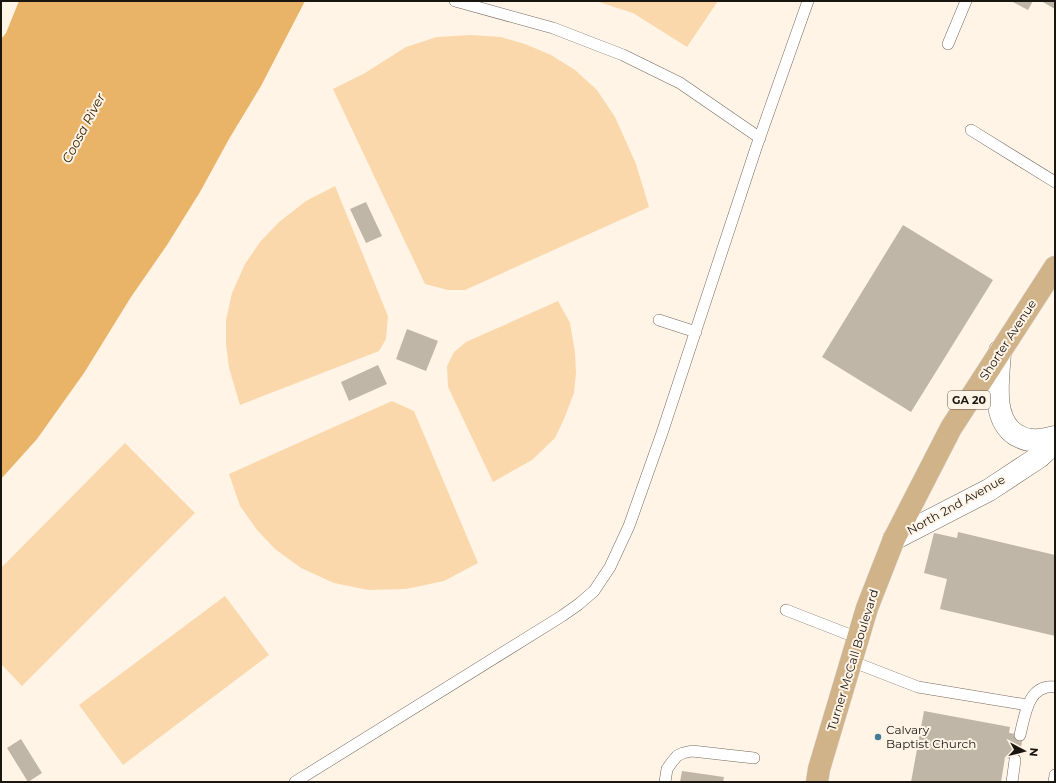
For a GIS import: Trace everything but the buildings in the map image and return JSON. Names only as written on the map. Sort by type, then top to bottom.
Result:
[{"type":"main road","name":"Shorter Avenue","points":[[894,539],[952,428],[1055,267]]},
{"type":"main road","name":"Turner McCall Boulevard","points":[[817,782],[819,769],[867,608],[894,539]]},
{"type":"street","points":[[1000,351],[998,398],[1000,413],[1004,421],[1011,431],[1022,438],[1054,444]]},
{"type":"street","name":"North 2nd Avenue","points":[[894,539],[989,490],[1039,457],[1054,444]]},
{"type":"lane","points":[[295,782],[562,616],[594,591],[610,567],[629,526],[662,433],[760,138],[808,1]]},
{"type":"lane","points":[[948,44],[966,1]]},
{"type":"lane","points":[[460,2],[553,28],[623,56],[680,83],[760,138]]},
{"type":"lane","points":[[971,130],[1055,182]]},
{"type":"lane","points":[[659,320],[696,332]]},
{"type":"lane","points":[[786,610],[858,638]]},
{"type":"lane","points":[[851,661],[918,686],[1027,705]]},
{"type":"lane","points":[[1020,735],[1027,705],[1035,694],[1043,688],[1055,688]]},
{"type":"lane","points":[[665,782],[667,769],[677,756],[683,753],[692,751],[754,758]]},
{"type":"lane","points":[[1012,782],[1016,760]]},
{"type":"lane","points":[[1054,782],[1055,775]]},
{"type":"shaded area","points":[[596,1],[718,1],[687,47],[633,13]]},
{"type":"shaded area","points":[[472,35],[501,37],[525,44],[551,55],[575,70],[597,90],[615,117],[636,164],[649,207],[465,290],[448,290],[425,284],[333,89],[365,73],[406,47],[437,37]]},
{"type":"shaded area","points":[[335,186],[388,316],[386,339],[379,351],[240,405],[229,368],[226,344],[226,320],[232,293],[245,264],[260,242],[279,222],[306,201]]},
{"type":"shaded area","points":[[558,301],[570,323],[575,352],[576,373],[574,393],[555,438],[532,460],[493,482],[448,387],[447,366],[454,352],[466,342]]},
{"type":"shaded area","points":[[392,401],[414,411],[478,563],[444,581],[406,589],[368,590],[334,583],[301,568],[275,549],[257,530],[240,506],[229,474]]},
{"type":"shaded area","points":[[125,443],[195,513],[22,686],[1,664],[1,568]]},
{"type":"shaded area","points":[[225,596],[269,655],[123,765],[79,705]]},
{"type":"water","name":"Coosa River","points":[[19,1],[305,1],[261,86],[229,139],[200,192],[167,245],[131,297],[84,373],[37,439],[1,479],[1,39],[6,33]]},
{"type":"place","name":"Calvary Baptist Church","points":[[878,737]]}]
